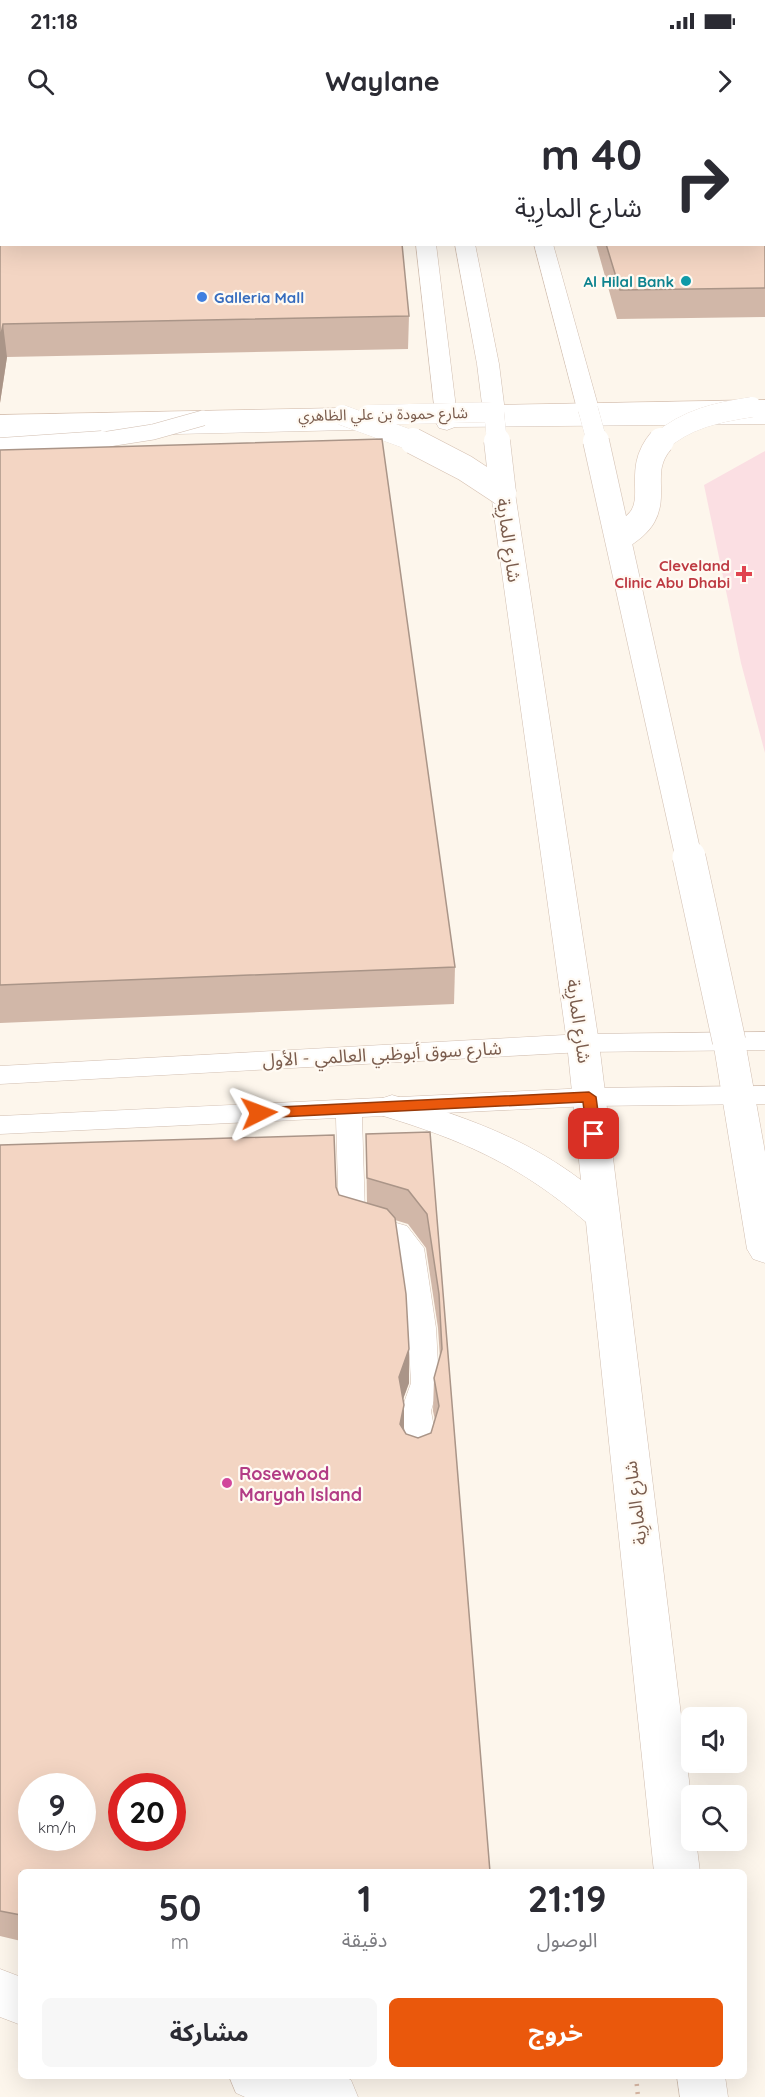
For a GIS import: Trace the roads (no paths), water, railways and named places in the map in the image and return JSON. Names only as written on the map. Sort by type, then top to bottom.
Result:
[{"type":"street","points":[[426,246],[447,423]]},
{"type":"street","name":"شارع المارِية","points":[[465,246],[488,364],[503,493],[583,1043],[677,1869]]},
{"type":"street","points":[[544,246],[588,409],[619,538],[729,1041],[752,1094],[765,1249]]},
{"type":"street","name":"شارع حمودة بن علي الظاهري","points":[[0,422],[588,409],[761,410]]},
{"type":"street","points":[[0,431],[447,423],[761,410]]},
{"type":"street","points":[[619,538],[631,530],[646,510],[649,500],[647,470],[657,442],[695,420],[761,410]]},
{"type":"street","points":[[342,415],[426,445],[480,476],[503,493]]},
{"type":"street","points":[[392,1107],[467,1130],[515,1151],[556,1177],[601,1215]]},
{"type":"street","points":[[0,1993],[18,2000]]},
{"type":"street","points":[[265,2079],[334,2097]]},
{"type":"street","points":[[701,2079],[704,2097]]},
{"type":"lane","points":[[0,448],[97,443],[171,429],[203,418]]},
{"type":"lane","name":"شارع سوق أبوظبي العالمي - الأول","points":[[0,1075],[583,1043],[765,1041]]},
{"type":"lane","points":[[0,1125],[589,1097],[752,1094]]},
{"type":"lane","points":[[349,1108],[352,1221],[398,1233],[410,1248],[422,1328],[425,1383],[416,1411],[421,1438],[417,1456]]},
{"type":"place","name":"Al Hilal Bank","points":[[686,281]]},
{"type":"place","name":"Galleria Mall","points":[[202,297]]},
{"type":"place","name":"Cleveland Clinic Abu Dhabi","points":[[744,574]]},
{"type":"place","name":"Rosewood Maryah Island","points":[[227,1483]]}]
